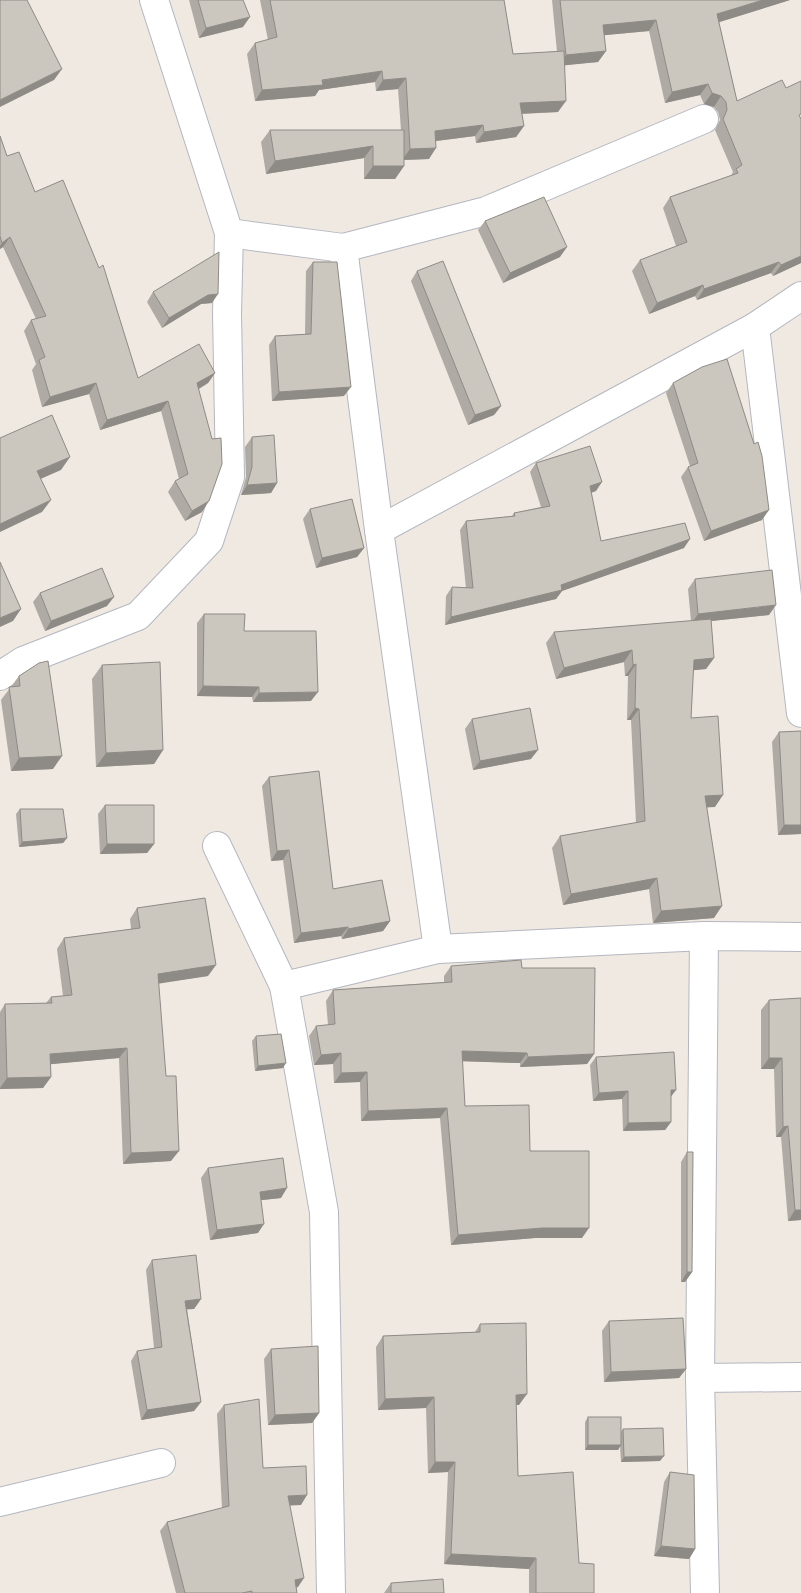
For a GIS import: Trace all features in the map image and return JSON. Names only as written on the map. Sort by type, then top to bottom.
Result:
[{"type":"street","points":[[0,676],[23,661],[138,616],[209,541],[230,477],[227,312],[229,234],[154,0]]},
{"type":"street","points":[[229,234],[343,248],[486,211],[704,119]]},
{"type":"street","points":[[343,248],[379,530],[438,950]]},
{"type":"street","points":[[379,530],[755,327],[801,296]]},
{"type":"street","points":[[755,327],[801,712]]},
{"type":"street","points":[[217,846],[284,986],[324,1212],[331,1593]]},
{"type":"street","points":[[704,936],[700,1378],[706,1593]]},
{"type":"street","points":[[284,986],[438,950],[704,936],[801,937]]},
{"type":"street","points":[[700,1378],[801,1377]]},
{"type":"street","points":[[0,1502],[161,1463]]},
{"type":"building","points":[[0,0],[27,0],[62,69],[0,100]]},
{"type":"building","points":[[198,0],[243,0],[250,17],[206,28]]},
{"type":"building","points":[[270,0],[504,0],[513,54],[564,51],[566,101],[520,103],[524,126],[484,132],[483,125],[435,131],[436,148],[410,149],[406,78],[383,80],[382,71],[322,80],[323,85],[262,90],[255,43],[277,37]]},
{"type":"building","points":[[560,0],[763,0],[717,14],[737,101],[782,80],[786,88],[801,81],[801,114],[799,115],[801,119],[801,256],[781,265],[779,262],[704,289],[703,285],[657,303],[640,260],[687,242],[670,197],[738,173],[736,169],[742,165],[723,119],[727,110],[726,102],[721,96],[712,93],[708,84],[672,92],[656,20],[603,25],[606,51],[566,55]]},
{"type":"building","points":[[270,130],[404,130],[404,166],[373,166],[373,146],[275,161]]},
{"type":"building","points":[[0,136],[7,156],[19,152],[35,192],[63,180],[99,268],[103,265],[138,378],[199,344],[215,373],[197,383],[212,439],[221,438],[222,464],[209,501],[192,511],[175,481],[188,474],[168,401],[107,420],[96,383],[50,397],[39,360],[45,357],[31,320],[46,316],[10,237],[2,243],[0,236]]},
{"type":"building","points":[[544,197],[567,247],[510,273],[485,221]]},
{"type":"building","points":[[219,252],[218,294],[208,295],[169,318],[153,292]]},
{"type":"building","points":[[443,261],[501,406],[475,415],[417,271]]},
{"type":"building","points":[[313,262],[337,262],[351,387],[279,392],[275,336],[311,334]]},
{"type":"building","points":[[727,359],[754,444],[758,442],[762,456],[769,510],[711,531],[688,467],[698,463],[673,383],[702,367]]},
{"type":"building","points":[[52,415],[70,457],[37,471],[51,500],[0,524],[0,438]]},
{"type":"building","points":[[274,435],[277,483],[247,485],[252,467],[252,437]]},
{"type":"building","points":[[590,446],[602,482],[590,486],[601,541],[685,523],[690,539],[561,585],[562,590],[451,617],[452,587],[473,588],[466,521],[515,516],[514,513],[550,506],[536,463]]},
{"type":"building","points":[[352,499],[364,548],[322,558],[310,509]]},
{"type":"building","points":[[0,562],[21,609],[0,618]]},
{"type":"building","points":[[102,568],[114,597],[51,621],[40,593]]},
{"type":"building","points":[[772,570],[776,605],[698,614],[695,579]]},
{"type":"building","points":[[204,614],[245,614],[244,631],[316,631],[318,692],[259,693],[259,687],[203,686]]},
{"type":"building","points":[[711,619],[714,658],[694,660],[691,718],[718,716],[723,795],[705,796],[722,906],[661,911],[657,878],[571,894],[560,836],[645,821],[639,709],[635,708],[636,664],[633,665],[632,650],[564,668],[554,632]]},
{"type":"building","points":[[48,661],[62,756],[19,758],[9,687],[20,686],[19,676],[39,663]]},
{"type":"building","points":[[160,662],[163,750],[106,753],[102,665]]},
{"type":"building","points":[[530,708],[538,750],[480,761],[472,719]]},
{"type":"building","points":[[801,731],[801,825],[784,825],[779,732]]},
{"type":"building","points":[[319,771],[333,889],[382,880],[390,921],[348,929],[348,927],[301,933],[289,850],[277,851],[269,777]]},
{"type":"building","points":[[105,805],[154,805],[154,844],[107,844]]},
{"type":"building","points":[[20,809],[63,809],[67,838],[22,842]]},
{"type":"building","points":[[205,898],[216,965],[158,974],[166,1076],[176,1076],[179,1151],[131,1153],[127,1048],[50,1054],[51,1077],[7,1078],[5,1004],[52,1003],[51,997],[72,995],[64,938],[140,928],[137,908]]},
{"type":"building","points":[[521,960],[522,968],[595,968],[594,1054],[528,1057],[527,1053],[462,1051],[465,1106],[529,1105],[530,1151],[589,1151],[589,1228],[542,1228],[458,1235],[447,1108],[368,1111],[367,1072],[341,1073],[341,1053],[321,1055],[316,1026],[335,1024],[333,990],[452,982],[451,966]]},
{"type":"building","points":[[801,998],[801,1210],[795,1210],[788,1126],[783,1127],[782,1058],[769,1058],[769,1000]]},
{"type":"building","points":[[281,1034],[286,1063],[258,1066],[256,1036]]},
{"type":"building","points":[[674,1052],[676,1090],[671,1090],[671,1122],[628,1123],[628,1091],[599,1093],[596,1057]]},
{"type":"building","points":[[687,1152],[693,1152],[692,1272],[687,1272]]},
{"type":"building","points":[[283,1158],[287,1188],[260,1192],[264,1224],[217,1230],[208,1168]]},
{"type":"building","points":[[196,1255],[201,1299],[185,1301],[201,1402],[147,1410],[137,1351],[162,1347],[152,1260]]},
{"type":"building","points":[[683,1318],[686,1369],[611,1372],[609,1321]]},
{"type":"building","points":[[526,1323],[527,1394],[516,1395],[518,1476],[573,1472],[579,1563],[594,1564],[594,1593],[536,1593],[536,1558],[451,1554],[455,1462],[435,1462],[434,1397],[385,1399],[383,1336],[480,1332],[480,1324]]},
{"type":"building","points":[[318,1346],[319,1413],[275,1415],[271,1349]]},
{"type":"building","points":[[259,1399],[263,1468],[306,1466],[307,1495],[288,1496],[304,1578],[295,1580],[297,1593],[252,1593],[252,1591],[242,1593],[185,1593],[167,1522],[229,1506],[224,1405]]},
{"type":"building","points":[[588,1417],[621,1417],[621,1445],[588,1445]]},
{"type":"building","points":[[663,1428],[664,1456],[624,1457],[623,1429]]},
{"type":"building","points":[[670,1472],[694,1475],[695,1549],[661,1546]]},
{"type":"building","points":[[443,1579],[444,1593],[391,1593],[391,1583]]}]
